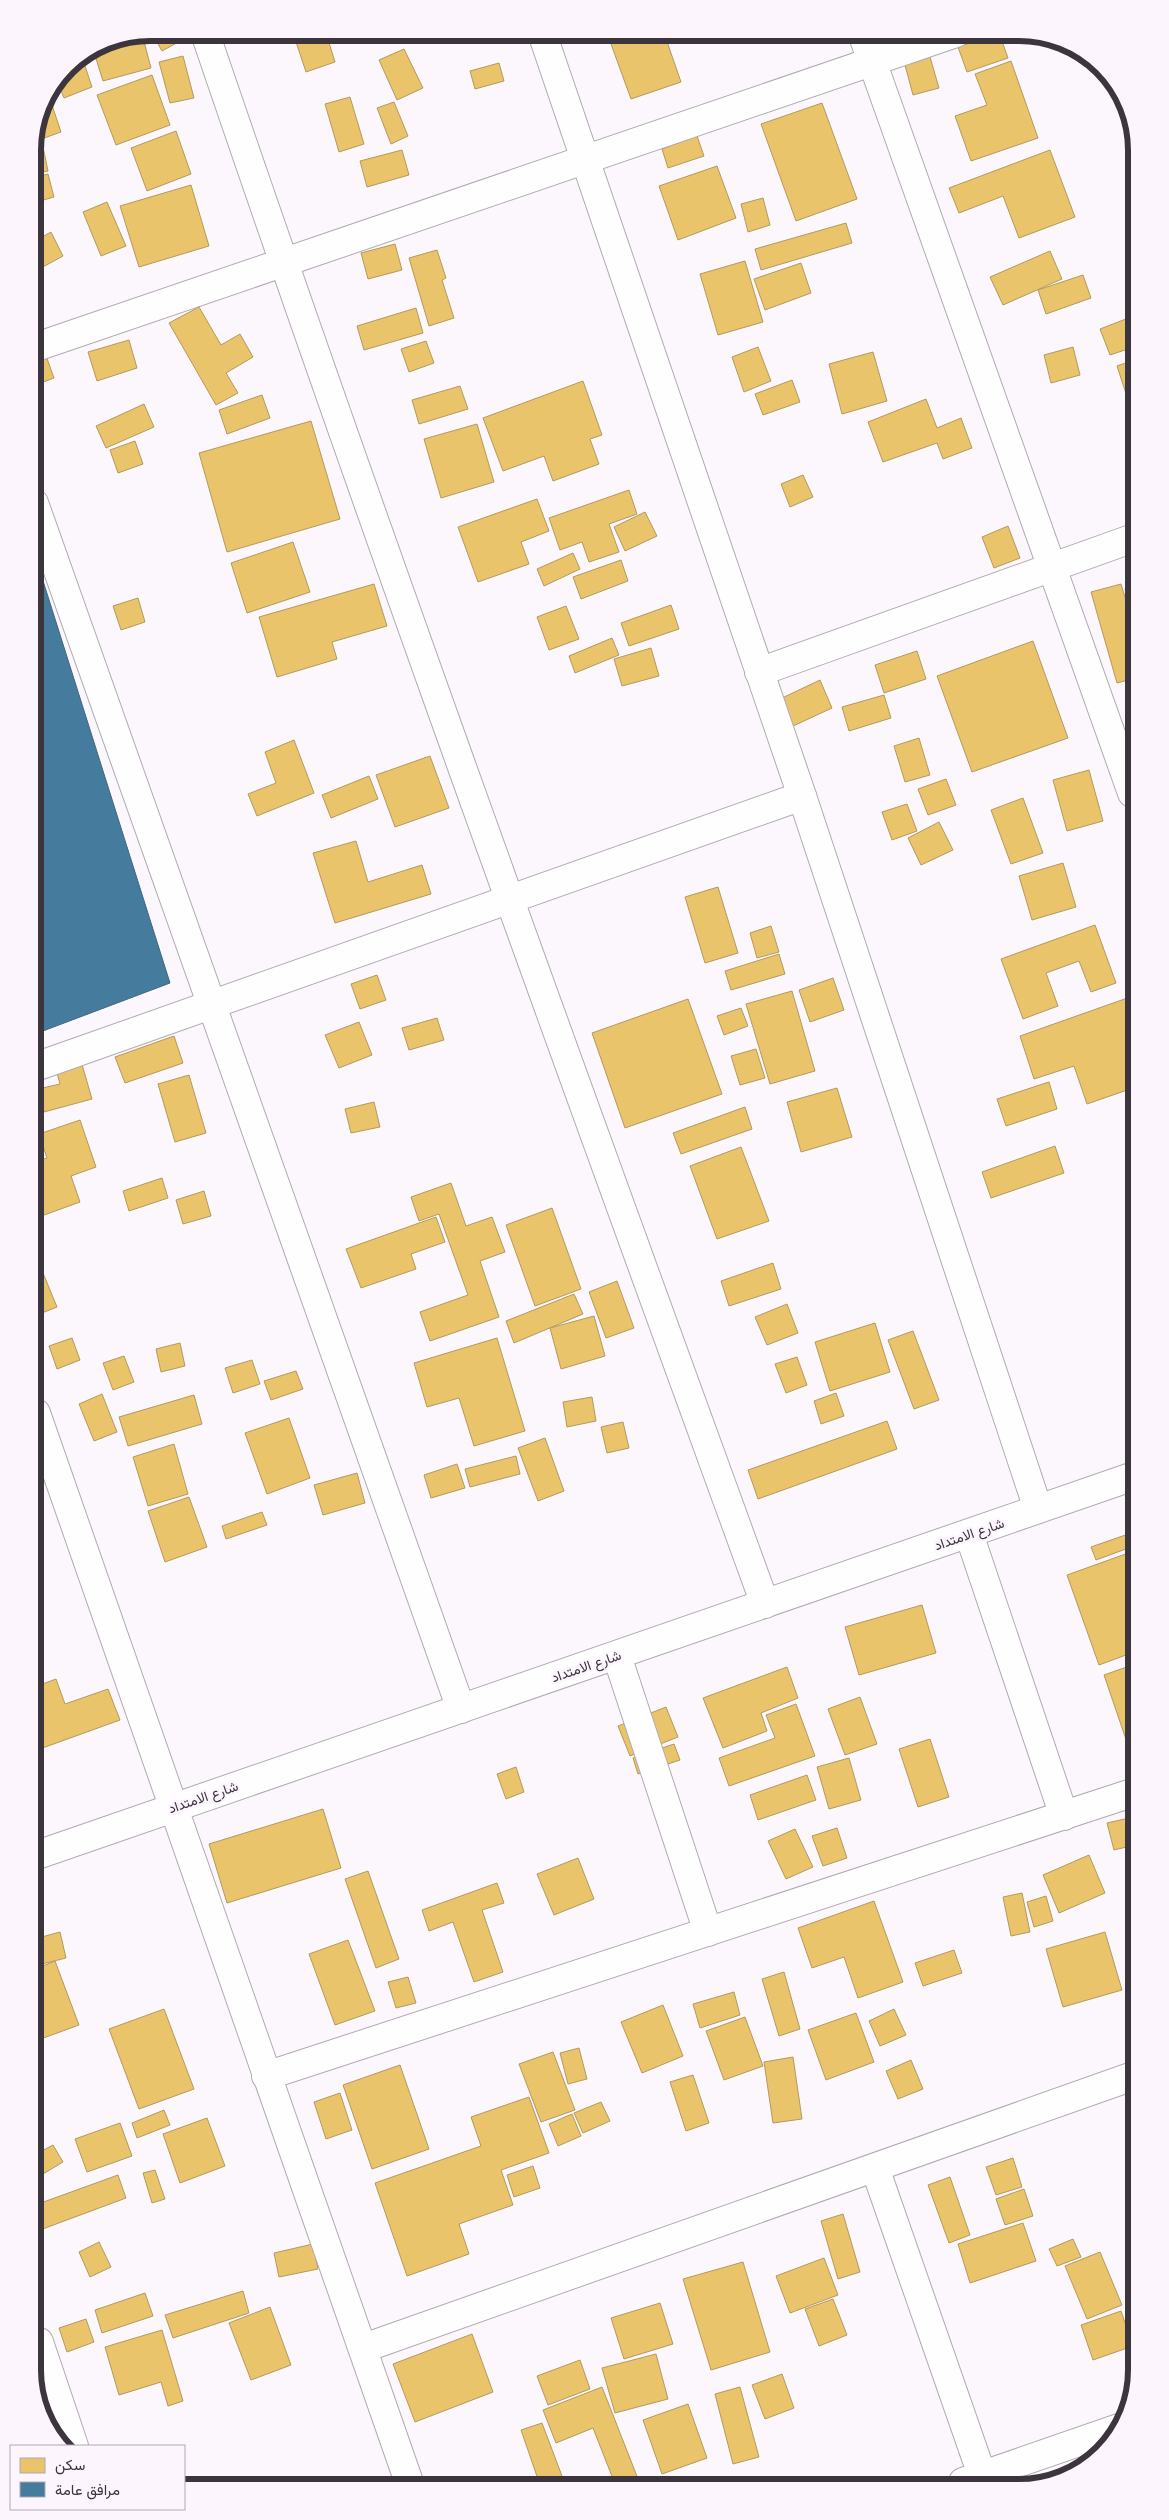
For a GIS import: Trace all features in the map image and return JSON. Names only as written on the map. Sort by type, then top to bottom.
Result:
[{"type":"street","points":[[208,41],[283,262],[509,900],[766,1604]]},
{"type":"street","points":[[545,41],[802,796],[1038,1509]]},
{"type":"street","points":[[865,41],[1128,782]]},
{"type":"street","points":[[41,345],[933,41]]},
{"type":"street","points":[[41,523],[461,1709]]},
{"type":"street","points":[[759,672],[1128,540]]},
{"type":"street","points":[[41,1065],[802,796]]},
{"type":"street","points":[[41,1427],[266,2076],[364,2348],[408,2479]]},
{"type":"street","name":"شارع الامتداد","points":[[41,1854],[1128,1478]]},
{"type":"street","points":[[969,1534],[1064,1816]]},
{"type":"street","points":[[616,1656],[708,1932]]},
{"type":"street","points":[[266,2076],[1128,1794]]},
{"type":"street","points":[[364,2348],[1128,2078]]},
{"type":"street","points":[[875,2168],[973,2478],[1108,2432]]},
{"type":"street","points":[[41,2348],[74,2445]]},
{"type":"building: سكن","points":[[144,41],[151,68],[103,81],[95,56],[115,47]]},
{"type":"building: سكن","points":[[156,41],[180,41],[162,51]]},
{"type":"building: سكن","points":[[296,41],[328,41],[335,62],[306,72]]},
{"type":"building: سكن","points":[[610,41],[667,41],[681,82],[631,99]]},
{"type":"building: سكن","points":[[976,41],[1002,41],[1008,58],[967,72],[958,47]]},
{"type":"building: سكن","points":[[404,49],[423,88],[397,100],[379,60]]},
{"type":"building: سكن","points":[[183,56],[194,98],[170,103],[159,62]]},
{"type":"building: سكن","points":[[930,57],[939,88],[913,95],[905,65]]},
{"type":"building: سكن","points":[[1011,61],[1038,138],[971,161],[955,116],[987,105],[975,74]]},
{"type":"building: سكن","points":[[499,63],[504,81],[475,89],[470,71]]},
{"type":"building: سكن","points":[[84,64],[92,87],[64,98],[60,89],[68,78]]},
{"type":"building: سكن","points":[[152,75],[170,125],[116,145],[97,95]]},
{"type":"building: سكن","points":[[350,97],[364,144],[339,152],[325,104]]},
{"type":"building: سكن","points":[[394,102],[408,136],[391,144],[377,108]]},
{"type":"building: سكن","points":[[822,103],[857,199],[796,221],[761,124]]},
{"type":"building: سكن","points":[[51,105],[61,132],[42,139],[43,129]]},
{"type":"building: سكن","points":[[176,131],[191,174],[147,191],[131,148]]},
{"type":"building: سكن","points":[[697,136],[704,156],[668,168],[662,149]]},
{"type":"building: سكن","points":[[43,147],[48,171],[41,172],[41,148]]},
{"type":"building: سكن","points":[[402,150],[409,175],[367,187],[360,161]]},
{"type":"building: سكن","points":[[1050,150],[1075,217],[1019,238],[1003,196],[959,213],[949,188]]},
{"type":"building: سكن","points":[[717,166],[736,218],[678,240],[659,186]]},
{"type":"building: سكن","points":[[48,174],[54,197],[41,201],[41,176]]},
{"type":"building: سكن","points":[[191,185],[209,246],[139,267],[120,206]]},
{"type":"building: سكن","points":[[763,198],[770,225],[748,232],[741,204]]},
{"type":"building: سكن","points":[[107,202],[126,246],[101,256],[83,212]]},
{"type":"building: سكن","points":[[846,223],[852,243],[761,270],[755,249]]},
{"type":"building: سكن","points":[[51,232],[63,256],[41,268],[41,238]]},
{"type":"building: سكن","points":[[395,244],[402,270],[368,279],[361,253]]},
{"type":"building: سكن","points":[[437,250],[446,278],[442,280],[454,318],[429,326],[409,258]]},
{"type":"building: سكن","points":[[1050,251],[1062,279],[1003,305],[990,277]]},
{"type":"building: سكن","points":[[745,261],[763,322],[718,335],[700,274]]},
{"type":"building: سكن","points":[[801,263],[811,293],[765,310],[754,279]]},
{"type":"building: سكن","points":[[1083,275],[1091,298],[1046,314],[1038,290]]},
{"type":"building: سكن","points":[[199,307],[221,345],[240,334],[253,357],[226,373],[238,393],[216,405],[169,323]]},
{"type":"building: سكن","points":[[416,308],[423,333],[364,350],[357,326]]},
{"type":"building: سكن","points":[[1128,318],[1128,349],[1110,355],[1100,329]]},
{"type":"building: سكن","points":[[129,340],[137,368],[97,381],[88,352]]},
{"type":"building: سكن","points":[[426,341],[434,363],[409,372],[401,349]]},
{"type":"building: سكن","points":[[758,347],[771,381],[744,392],[732,357]]},
{"type":"building: سكن","points":[[1073,347],[1080,375],[1051,383],[1044,355]]},
{"type":"building: سكن","points":[[873,352],[887,401],[842,414],[829,364]]},
{"type":"building: سكن","points":[[45,353],[54,378],[41,383],[41,355]]},
{"type":"building: سكن","points":[[1128,362],[1128,400],[1117,366]]},
{"type":"building: سكن","points":[[792,380],[800,402],[763,415],[755,394]]},
{"type":"building: سكن","points":[[583,381],[602,435],[590,439],[599,464],[553,481],[544,456],[503,471],[483,418]]},
{"type":"building: سكن","points":[[460,386],[468,409],[419,424],[412,400]]},
{"type":"building: سكن","points":[[262,395],[270,418],[227,434],[219,410]]},
{"type":"building: سكن","points":[[926,399],[937,428],[961,418],[972,448],[943,459],[937,443],[883,462],[868,422]]},
{"type":"building: سكن","points":[[144,404],[154,427],[106,448],[96,426]]},
{"type":"building: سكن","points":[[311,421],[340,519],[227,552],[199,453]]},
{"type":"building: سكن","points":[[477,424],[494,482],[441,498],[424,439]]},
{"type":"building: سكن","points":[[135,441],[143,464],[118,473],[110,450]]},
{"type":"building: سكن","points":[[803,475],[813,497],[790,507],[781,484]]},
{"type":"building: سكن","points":[[629,490],[637,514],[609,524],[619,552],[589,562],[582,542],[560,550],[549,518]]},
{"type":"building: سكن","points":[[537,499],[549,531],[521,542],[529,564],[478,582],[458,527]]},
{"type":"building: سكن","points":[[645,512],[657,536],[625,551],[614,527]]},
{"type":"building: سكن","points":[[1008,526],[1020,558],[994,568],[982,537]]},
{"type":"building: سكن","points":[[293,542],[310,592],[247,613],[231,563]]},
{"type":"building: سكن","points":[[573,553],[580,569],[544,586],[537,569]]},
{"type":"building: سكن","points":[[621,560],[628,581],[581,599],[573,577]]},
{"type":"building: سكن","points":[[374,584],[387,626],[332,642],[337,659],[277,677],[259,617]]},
{"type":"building: سكن","points":[[1121,584],[1128,607],[1128,680],[1117,683],[1091,592]]},
{"type":"building: سكن","points":[[138,598],[145,622],[121,630],[113,606]]},
{"type":"building: سكن","points":[[671,605],[679,629],[629,646],[621,623]]},
{"type":"building: سكن","points":[[566,606],[579,639],[549,650],[537,617]]},
{"type":"building: سكن","points":[[612,638],[619,655],[575,673],[569,656]]},
{"type":"building: سكن","points":[[1033,641],[1068,738],[972,772],[937,676]]},
{"type":"building: سكن","points":[[651,648],[659,676],[622,686],[614,659]]},
{"type":"building: سكن","points":[[917,651],[926,679],[884,693],[875,665]]},
{"type":"building: سكن","points":[[820,680],[832,708],[791,727],[778,700]]},
{"type":"building: سكن","points":[[884,695],[891,718],[849,731],[842,707]]},
{"type":"building: سكن","points":[[919,738],[930,775],[905,782],[894,746]]},
{"type":"building: سكن","points":[[294,740],[314,793],[257,816],[248,794],[276,783],[265,752]]},
{"type":"building: سكن","points":[[430,756],[449,808],[395,827],[376,775]]},
{"type":"building: سكن","points":[[1089,770],[1103,821],[1067,831],[1053,780]]},
{"type":"building: سكن","points":[[369,776],[378,799],[331,818],[322,795]]},
{"type":"building: سكن","points":[[946,779],[956,805],[928,815],[918,789]]},
{"type":"building: سكن","points":[[1023,798],[1043,853],[1011,864],[991,810]]},
{"type":"building: سكن","points":[[907,804],[917,831],[892,840],[882,812]]},
{"type":"building: سكن","points":[[939,822],[953,850],[921,865],[908,838]]},
{"type":"building: سكن","points":[[356,841],[368,882],[422,865],[431,894],[335,923],[313,853]]},
{"type":"building: سكن","points":[[1063,863],[1076,907],[1032,920],[1019,876]]},
{"type":"building: سكن","points":[[718,887],[738,953],[705,963],[685,897]]},
{"type":"building: سكن","points":[[1095,925],[1116,983],[1091,992],[1079,961],[1046,973],[1058,1006],[1023,1019],[1001,959]]},
{"type":"building: سكن","points":[[771,926],[779,952],[757,958],[750,933]]},
{"type":"building: سكن","points":[[779,954],[785,974],[731,990],[725,971]]},
{"type":"building: سكن","points":[[377,975],[386,1000],[360,1009],[351,984]]},
{"type":"building: سكن","points":[[833,978],[844,1010],[810,1022],[799,990]]},
{"type":"building: سكن","points":[[792,991],[815,1071],[770,1084],[746,1004]]},
{"type":"building: سكن","points":[[1128,998],[1128,1090],[1087,1104],[1074,1066],[1034,1079],[1020,1036]]},
{"type":"building: سكن","points":[[688,999],[722,1094],[625,1128],[592,1033]]},
{"type":"building: سكن","points":[[741,1008],[748,1026],[724,1035],[717,1016]]},
{"type":"building: سكن","points":[[437,1018],[444,1040],[409,1050],[402,1028]]},
{"type":"building: سكن","points":[[359,1022],[372,1055],[339,1068],[325,1035]]},
{"type":"building: سكن","points":[[174,1036],[183,1063],[125,1083],[115,1057]]},
{"type":"building: سكن","points":[[756,1049],[765,1078],[740,1085],[731,1056]]},
{"type":"building: سكن","points":[[79,1054],[92,1099],[44,1112],[41,1100],[41,1088],[60,1084],[54,1062]]},
{"type":"building: سكن","points":[[189,1075],[206,1133],[175,1142],[158,1084]]},
{"type":"building: سكن","points":[[1049,1082],[1057,1109],[1006,1126],[997,1099]]},
{"type":"building: سكن","points":[[837,1088],[852,1137],[801,1152],[787,1102]]},
{"type":"building: سكن","points":[[374,1102],[380,1127],[351,1133],[345,1109]]},
{"type":"building: سكن","points":[[745,1107],[752,1129],[681,1154],[673,1133]]},
{"type":"building: سكن","points":[[80,1120],[96,1167],[71,1176],[80,1202],[41,1216],[41,1160],[47,1158],[41,1140],[41,1133]]},
{"type":"building: سكن","points":[[1055,1146],[1064,1173],[991,1198],[982,1172]]},
{"type":"building: سكن","points":[[741,1147],[769,1221],[717,1239],[690,1166]]},
{"type":"building: سكن","points":[[162,1178],[168,1198],[129,1211],[123,1191]]},
{"type":"building: سكن","points":[[451,1183],[466,1226],[492,1217],[505,1252],[480,1261],[499,1317],[430,1341],[420,1312],[468,1295],[439,1214],[419,1221],[411,1197]]},
{"type":"building: سكن","points":[[204,1191],[211,1216],[183,1224],[176,1200]]},
{"type":"building: سكن","points":[[552,1208],[581,1289],[535,1306],[506,1225]]},
{"type":"building: سكن","points":[[436,1217],[445,1242],[411,1254],[416,1269],[361,1288],[346,1249]]},
{"type":"building: سكن","points":[[773,1263],[781,1289],[729,1306],[721,1281]]},
{"type":"building: سكن","points":[[43,1273],[57,1307],[42,1313],[41,1310],[41,1274]]},
{"type":"building: سكن","points":[[617,1281],[634,1328],[606,1338],[589,1292]]},
{"type":"building: سكن","points":[[574,1294],[583,1314],[514,1343],[506,1321]]},
{"type":"building: سكن","points":[[787,1304],[798,1333],[767,1345],[755,1317]]},
{"type":"building: سكن","points":[[594,1316],[605,1356],[561,1369],[550,1328]]},
{"type":"building: سكن","points":[[875,1323],[890,1372],[830,1391],[815,1342]]},
{"type":"building: سكن","points":[[913,1331],[939,1400],[914,1409],[888,1340]]},
{"type":"building: سكن","points":[[72,1338],[80,1360],[57,1369],[49,1346]]},
{"type":"building: سكن","points":[[497,1338],[525,1431],[474,1446],[459,1398],[427,1407],[414,1363]]},
{"type":"building: سكن","points":[[180,1343],[185,1366],[161,1372],[156,1349]]},
{"type":"building: سكن","points":[[124,1356],[134,1382],[113,1390],[103,1363]]},
{"type":"building: سكن","points":[[797,1357],[807,1385],[786,1393],[775,1364]]},
{"type":"building: سكن","points":[[252,1360],[260,1384],[233,1393],[225,1368]]},
{"type":"building: سكن","points":[[296,1371],[303,1389],[271,1400],[264,1381]]},
{"type":"building: سكن","points":[[836,1393],[844,1416],[821,1424],[814,1401]]},
{"type":"building: سكن","points":[[102,1394],[117,1432],[94,1441],[79,1404]]},
{"type":"building: سكن","points":[[194,1395],[202,1424],[128,1446],[119,1417]]},
{"type":"building: سكن","points":[[592,1397],[596,1421],[567,1427],[563,1402]]},
{"type":"building: سكن","points":[[289,1418],[310,1478],[267,1494],[245,1433]]},
{"type":"building: سكن","points":[[887,1421],[897,1449],[758,1499],[748,1470]]},
{"type":"building: سكن","points":[[623,1422],[629,1448],[607,1453],[601,1427]]},
{"type":"building: سكن","points":[[545,1438],[564,1491],[538,1501],[518,1448]]},
{"type":"building: سكن","points":[[174,1444],[188,1494],[148,1506],[133,1457]]},
{"type":"building: سكن","points":[[516,1456],[520,1474],[470,1487],[465,1469]]},
{"type":"building: سكن","points":[[457,1464],[465,1488],[431,1498],[424,1475]]},
{"type":"building: سكن","points":[[357,1473],[365,1503],[323,1515],[314,1485]]},
{"type":"building: سكن","points":[[189,1497],[207,1547],[165,1562],[148,1511]]},
{"type":"building: سكن","points":[[262,1512],[267,1525],[226,1539],[222,1526]]},
{"type":"building: سكن","points":[[1128,1534],[1128,1548],[1096,1560],[1091,1547]]},
{"type":"building: سكن","points":[[1128,1553],[1128,1654],[1099,1665],[1067,1575]]},
{"type":"building: سكن","points":[[922,1605],[936,1653],[859,1675],[845,1627]]},
{"type":"building: سكن","points":[[1128,1666],[1128,1745],[1104,1675]]},
{"type":"building: سكن","points":[[787,1667],[798,1698],[761,1713],[767,1731],[723,1748],[703,1698]]},
{"type":"building: سكن","points":[[56,1679],[65,1704],[108,1689],[120,1720],[41,1749],[41,1685]]},
{"type":"building: سكن","points":[[860,1697],[877,1744],[845,1755],[828,1709]]},
{"type":"building: سكن","points":[[796,1704],[815,1756],[729,1786],[719,1758],[775,1738],[766,1715]]},
{"type":"building: سكن","points":[[666,1707],[678,1737],[630,1756],[618,1726]]},
{"type":"building: سكن","points":[[930,1739],[949,1797],[918,1807],[899,1749]]},
{"type":"building: سكن","points":[[674,1744],[680,1760],[638,1774],[633,1758]]},
{"type":"building: سكن","points":[[849,1758],[861,1800],[829,1809],[817,1767]]},
{"type":"building: سكن","points":[[516,1767],[524,1792],[506,1799],[497,1774]]},
{"type":"building: سكن","points":[[807,1775],[816,1800],[758,1820],[750,1795]]},
{"type":"building: سكن","points":[[323,1809],[341,1868],[227,1903],[209,1844]]},
{"type":"building: سكن","points":[[1128,1818],[1128,1847],[1114,1850],[1107,1823]]},
{"type":"building: سكن","points":[[837,1828],[847,1858],[823,1866],[812,1836]]},
{"type":"building: سكن","points":[[795,1829],[813,1867],[786,1879],[768,1841]]},
{"type":"building: سكن","points":[[1089,1855],[1105,1893],[1059,1913],[1043,1875]]},
{"type":"building: سكن","points":[[578,1858],[594,1899],[554,1915],[537,1874]]},
{"type":"building: سكن","points":[[368,1871],[399,1959],[376,1968],[345,1879]]},
{"type":"building: سكن","points":[[497,1883],[504,1903],[482,1910],[503,1972],[474,1982],[453,1922],[429,1931],[422,1910]]},
{"type":"building: سكن","points":[[1022,1893],[1030,1932],[1011,1936],[1003,1897]]},
{"type":"building: سكن","points":[[1046,1896],[1053,1921],[1034,1927],[1027,1902]]},
{"type":"building: سكن","points":[[874,1901],[903,1982],[858,1998],[844,1957],[812,1968],[798,1928]]},
{"type":"building: سكن","points":[[60,1932],[66,1958],[41,1964],[41,1937]]},
{"type":"building: سكن","points":[[1105,1932],[1122,1990],[1063,2007],[1046,1949]]},
{"type":"building: سكن","points":[[348,1940],[375,2011],[335,2025],[309,1954]]},
{"type":"building: سكن","points":[[954,1950],[962,1973],[923,1986],[915,1963]]},
{"type":"building: سكن","points":[[55,1961],[79,2025],[41,2039],[41,1967]]},
{"type":"building: سكن","points":[[784,1972],[800,2029],[779,2036],[762,1979]]},
{"type":"building: سكن","points":[[408,1977],[416,2003],[396,2008],[388,1982]]},
{"type":"building: سكن","points":[[734,1992],[740,2015],[700,2028],[693,2004]]},
{"type":"building: سكن","points":[[663,2005],[683,2056],[642,2073],[621,2022]]},
{"type":"building: سكن","points":[[164,2009],[194,2089],[139,2109],[109,2029]]},
{"type":"building: سكن","points":[[894,2009],[906,2035],[880,2046],[869,2021]]},
{"type":"building: سكن","points":[[856,2013],[874,2062],[826,2080],[808,2030]]},
{"type":"building: سكن","points":[[745,2017],[763,2066],[724,2080],[706,2031]]},
{"type":"building: سكن","points":[[579,2048],[587,2079],[568,2084],[560,2053]]},
{"type":"building: سكن","points":[[553,2052],[575,2110],[541,2122],[519,2064]]},
{"type":"building: سكن","points":[[793,2057],[802,2119],[773,2123],[764,2062]]},
{"type":"building: سكن","points":[[911,2060],[923,2089],[898,2099],[886,2071]]},
{"type":"building: سكن","points":[[400,2065],[429,2149],[372,2169],[343,2085]]},
{"type":"building: سكن","points":[[693,2075],[709,2123],[686,2131],[670,2082]]},
{"type":"building: سكن","points":[[340,2093],[352,2130],[326,2139],[314,2102]]},
{"type":"building: سكن","points":[[529,2097],[549,2153],[501,2170],[513,2205],[459,2224],[469,2254],[407,2276],[375,2183],[481,2146],[471,2117]]},
{"type":"building: سكن","points":[[601,2102],[610,2121],[583,2133],[574,2113]]},
{"type":"building: سكن","points":[[164,2110],[170,2125],[137,2138],[132,2123]]},
{"type":"building: سكن","points":[[572,2114],[581,2136],[558,2146],[549,2124]]},
{"type":"building: سكن","points":[[207,2118],[225,2166],[180,2183],[163,2134]]},
{"type":"building: سكن","points":[[120,2123],[132,2156],[87,2172],[75,2139]]},
{"type":"building: سكن","points":[[53,2145],[63,2162],[41,2175],[41,2151]]},
{"type":"building: سكن","points":[[1013,2158],[1022,2187],[996,2195],[986,2167]]},
{"type":"building: سكن","points":[[533,2166],[540,2188],[514,2197],[507,2175]]},
{"type":"building: سكن","points":[[155,2170],[165,2199],[152,2203],[143,2173]]},
{"type":"building: سكن","points":[[118,2175],[126,2198],[41,2230],[41,2203]]},
{"type":"building: سكن","points":[[950,2177],[970,2235],[949,2243],[928,2185]]},
{"type":"building: سكن","points":[[1024,2189],[1033,2216],[1005,2225],[996,2199]]},
{"type":"building: سكن","points":[[843,2214],[860,2272],[838,2279],[821,2221]]},
{"type":"building: سكن","points":[[1023,2223],[1036,2261],[970,2283],[958,2244]]},
{"type":"building: سكن","points":[[1073,2239],[1081,2257],[1057,2266],[1049,2249]]},
{"type":"building: سكن","points":[[99,2242],[111,2267],[90,2277],[79,2252]]},
{"type":"building: سكن","points":[[313,2244],[318,2269],[279,2277],[274,2253]]},
{"type":"building: سكن","points":[[1100,2252],[1122,2305],[1087,2319],[1065,2266]]},
{"type":"building: سكن","points":[[824,2258],[838,2295],[790,2313],[776,2276]]},
{"type":"building: سكن","points":[[743,2262],[770,2352],[711,2370],[683,2279]]},
{"type":"building: سكن","points":[[243,2291],[249,2313],[173,2338],[165,2315]]},
{"type":"building: سكن","points":[[145,2293],[153,2316],[102,2333],[95,2310]]},
{"type":"building: سكن","points":[[833,2299],[847,2335],[819,2346],[805,2309]]},
{"type":"building: سكن","points":[[660,2303],[673,2344],[624,2359],[611,2318]]},
{"type":"building: سكن","points":[[270,2307],[291,2365],[251,2380],[229,2323]]},
{"type":"building: سكن","points":[[1121,2311],[1128,2331],[1128,2348],[1093,2360],[1081,2325]]},
{"type":"building: سكن","points":[[86,2319],[94,2342],[67,2352],[59,2328]]},
{"type":"building: سكن","points":[[162,2330],[183,2401],[168,2406],[161,2382],[119,2395],[105,2347]]},
{"type":"building: سكن","points":[[472,2334],[493,2392],[415,2422],[393,2364]]},
{"type":"building: سكن","points":[[656,2354],[668,2399],[615,2413],[602,2368]]},
{"type":"building: سكن","points":[[580,2360],[590,2389],[548,2405],[537,2376]]},
{"type":"building: سكن","points":[[782,2374],[794,2408],[765,2419],[752,2385]]},
{"type":"building: سكن","points":[[602,2387],[638,2479],[613,2479],[593,2428],[556,2443],[543,2410]]},
{"type":"building: سكن","points":[[740,2387],[759,2457],[733,2464],[715,2394]]},
{"type":"building: سكن","points":[[688,2404],[707,2458],[662,2474],[643,2420]]},
{"type":"building: سكن","points":[[542,2423],[563,2479],[538,2479],[521,2430]]},
{"type":"building: مرافق عامة","points":[[41,574],[170,983],[41,1032]]}]
